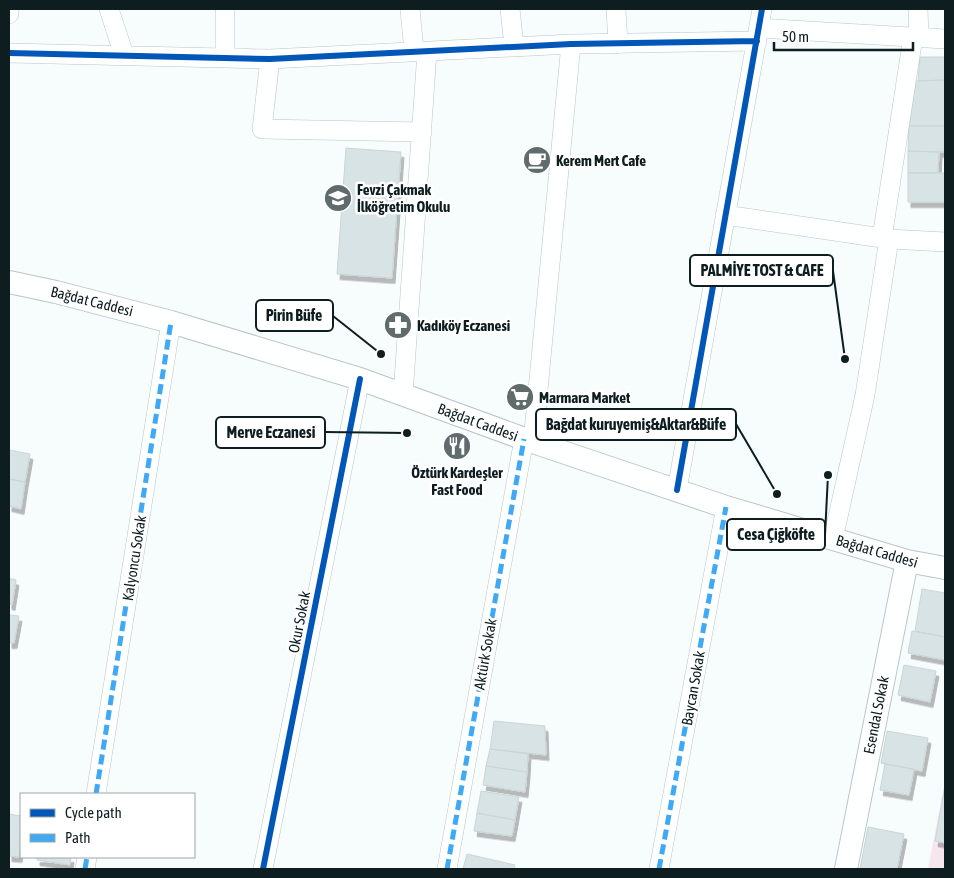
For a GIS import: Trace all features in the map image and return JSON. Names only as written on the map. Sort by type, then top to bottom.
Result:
[{"type":"main road","name":"Bağdat Caddesi","points":[[9,282],[56,292],[171,322],[360,379],[529,441],[726,507],[907,561],[945,568]]},
{"type":"main road","name":"Esendal Sokak","points":[[846,869],[907,561]]},
{"type":"street","points":[[9,9],[9,14]]},
{"type":"street","points":[[109,9],[124,55]]},
{"type":"street","points":[[225,9],[225,58]]},
{"type":"street","points":[[403,395],[422,132],[421,52],[410,9]]},
{"type":"street","points":[[510,9],[514,46]]},
{"type":"street","points":[[616,9],[618,44]]},
{"type":"street","points":[[677,490],[762,9]]},
{"type":"street","points":[[833,539],[865,395],[885,239],[916,37],[918,9]]},
{"type":"street","points":[[9,53],[270,59],[514,46],[618,44],[758,34],[945,38]]},
{"type":"street","name":"Aktürk Sokak","points":[[447,869],[529,441],[571,44]]},
{"type":"street","points":[[270,59],[262,129],[422,132]]},
{"type":"street","points":[[725,215],[885,239],[945,242]]},
{"type":"street","name":"Kalyoncu Sokak","points":[[96,793],[171,322]]},
{"type":"street","name":"Okur Sokak","points":[[263,869],[360,379]]},
{"type":"street","name":"Baycan Sokak","points":[[659,869],[726,507]]},
{"type":"shaded area","points":[[945,781],[945,869],[928,869]]},
{"type":"building","points":[[920,57],[945,57],[945,80],[918,81]]},
{"type":"building","points":[[945,80],[945,126],[909,126],[916,81]]},
{"type":"building","points":[[909,126],[945,126],[945,152],[908,151]]},
{"type":"building","points":[[346,148],[401,152],[392,278],[337,274]]},
{"type":"building","points":[[908,151],[939,152],[938,173],[908,173]]},
{"type":"building","points":[[908,173],[945,173],[945,202],[908,202]]},
{"type":"building","points":[[9,450],[30,454],[25,482],[9,479]]},
{"type":"building","points":[[9,479],[25,482],[21,509],[9,506]]},
{"type":"building","points":[[9,578],[16,580],[12,605],[9,604]]},
{"type":"building","points":[[922,589],[945,593],[945,637],[915,631]]},
{"type":"building","points":[[9,615],[19,616],[14,643],[9,643]]},
{"type":"building","points":[[912,631],[945,637],[945,660],[908,653]]},
{"type":"building","points":[[904,665],[936,671],[930,702],[898,695]]},
{"type":"building","points":[[494,721],[545,726],[546,755],[490,749]]},
{"type":"building","points":[[887,731],[928,738],[922,771],[881,763]]},
{"type":"building","points":[[490,749],[528,754],[527,772],[486,766]]},
{"type":"building","points":[[885,764],[914,769],[909,795],[880,790]]},
{"type":"building","points":[[486,766],[527,772],[525,792],[483,785]]},
{"type":"building","points":[[945,786],[945,843],[935,841]]},
{"type":"building","points":[[481,791],[519,797],[515,820],[477,813]]},
{"type":"building","points":[[477,813],[515,820],[512,836],[474,831]]},
{"type":"building","points":[[9,814],[20,816],[20,851],[19,857],[9,856]]},
{"type":"building","points":[[868,827],[904,834],[897,869],[860,869]]},
{"type":"building","points":[[467,854],[515,865],[514,869],[463,869]]},
{"type":"building","points":[[37,858],[71,858],[70,865],[37,860]]},
{"type":"marked path","points":[[96,793],[171,322]]},
{"type":"marked path","points":[[447,869],[524,439]]},
{"type":"marked path","points":[[659,869],[726,507]]},
{"type":"marked path","points":[[85,869],[87,858]]},
{"type":"cycle path","points":[[677,490],[762,9]]},
{"type":"cycle path","points":[[9,53],[270,59],[571,44],[757,41]]},
{"type":"cycle path","points":[[263,869],[360,379]]},
{"type":"place","name":"Kerem Mert Cafe","points":[[537,160]]},
{"type":"place","name":"Fevzi Çakmak İlköğretim Okulu","points":[[338,198]]},
{"type":"place","name":"Kadıköy Eczanesi","points":[[398,325]]},
{"type":"place","name":"Pirin Büfe","points":[[381,354]]},
{"type":"place","name":"PALMİYE TOST & CAFE","points":[[845,359]]},
{"type":"place","name":"Marmara Market","points":[[520,397]]},
{"type":"place","name":"Merve Eczanesi","points":[[407,433]]},
{"type":"place","name":"Öztürk Kardeşler Fast Food","points":[[457,446]]},
{"type":"place","name":"Cesa Çiğköfte","points":[[828,475]]},
{"type":"place","name":"Bağdat kuruyemiş&Aktar&Büfe","points":[[777,494]]}]
